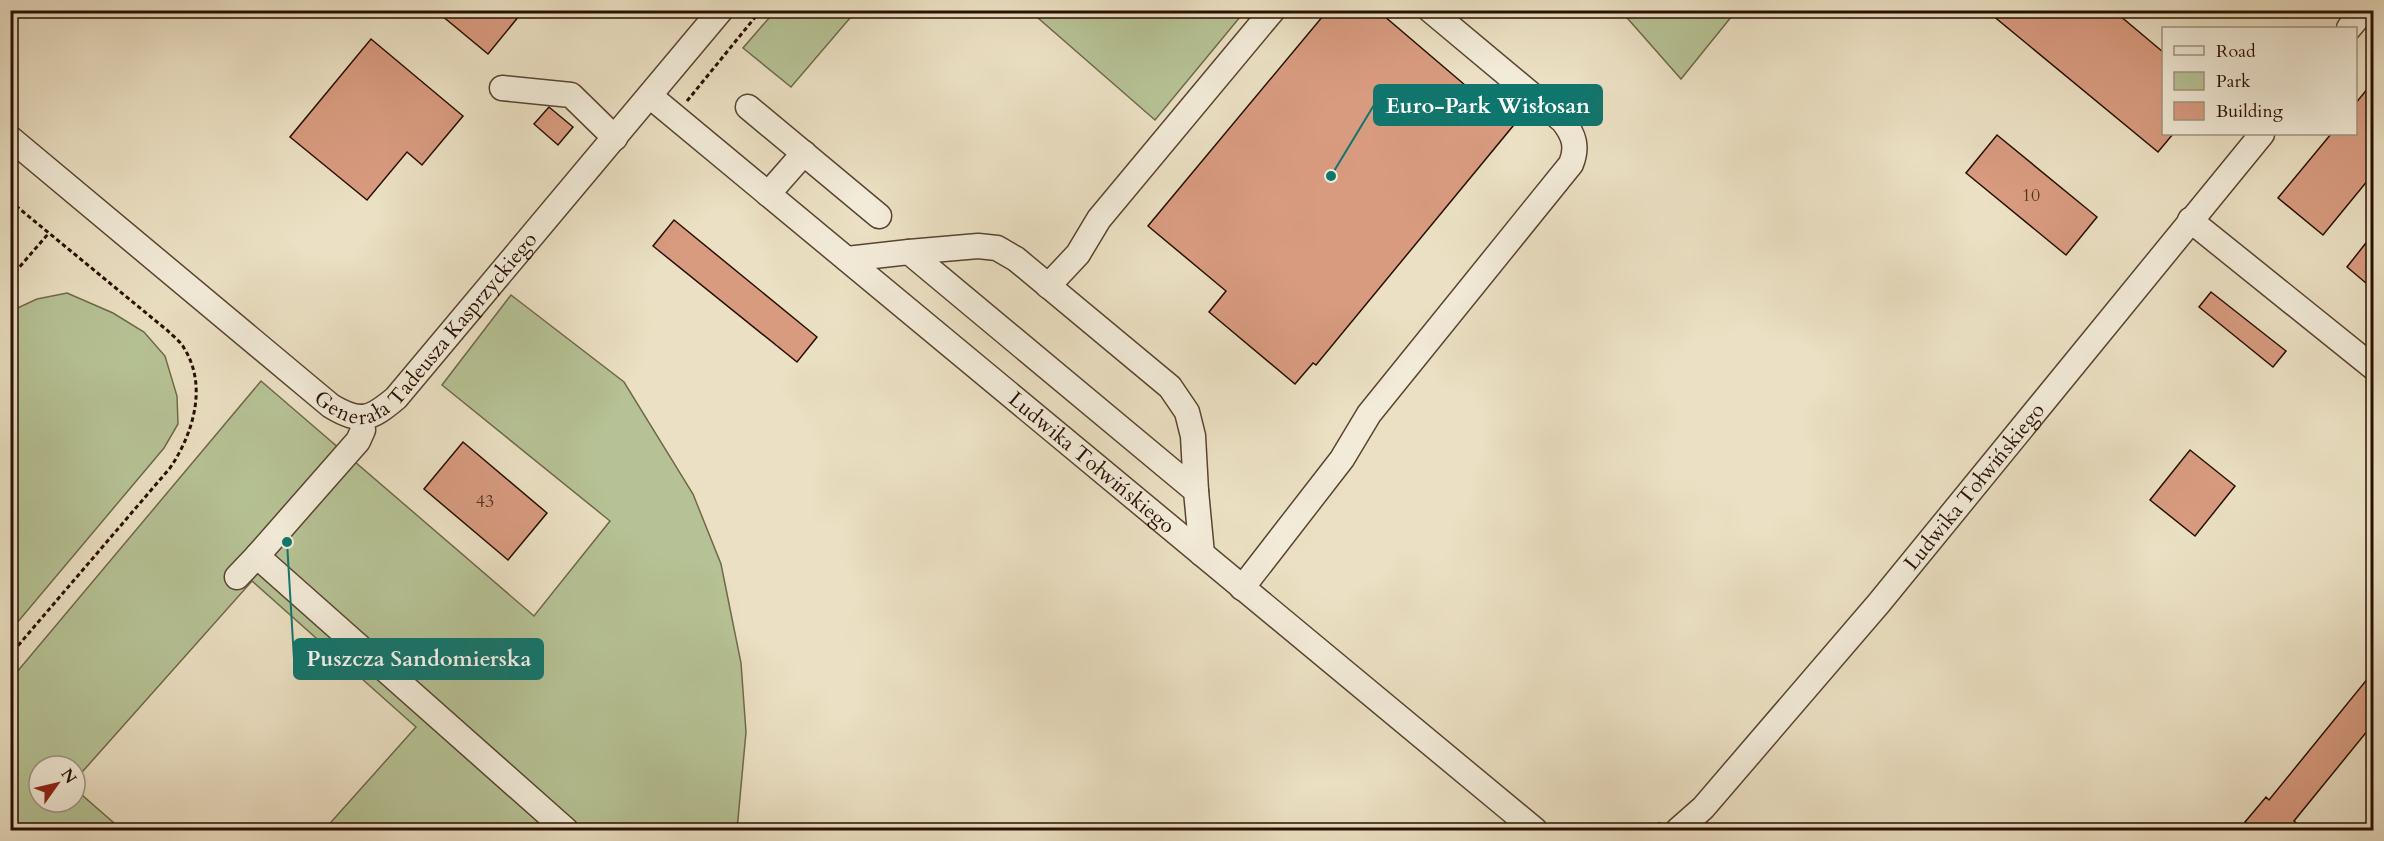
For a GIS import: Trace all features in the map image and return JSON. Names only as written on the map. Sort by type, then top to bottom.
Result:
[{"type":"street","name":"Generała Tadeusza Kasprzyckiego","points":[[10,138],[331,406],[349,417],[361,417],[379,412],[396,398],[721,10]]},
{"type":"street","points":[[1048,286],[1078,254],[1099,219],[1273,10]]},
{"type":"street","points":[[1242,588],[1342,459],[1369,414],[1564,174],[1575,154],[1573,137],[1563,121],[1430,10]]},
{"type":"street","points":[[2350,27],[2364,10]]},
{"type":"street","points":[[502,88],[571,95],[615,138]]},
{"type":"street","name":"Ludwika Tołwińskiego","points":[[650,96],[1535,831]]},
{"type":"street","points":[[748,107],[879,216]]},
{"type":"street","name":"Ludwika Tołwińskiego","points":[[1678,831],[1703,808],[1879,603],[2261,135]]},
{"type":"street","points":[[768,194],[804,153]]},
{"type":"street","points":[[2190,220],[2373,368]]},
{"type":"street","points":[[847,259],[978,246],[997,248],[1016,260],[1170,387],[1187,412],[1193,436],[1202,554]]},
{"type":"street","points":[[909,252],[1196,491]]},
{"type":"street","points":[[237,578],[358,441],[363,430],[361,417]]},
{"type":"street","points":[[257,556],[566,831]]},
{"type":"path","points":[[674,116],[761,10]]},
{"type":"path","points":[[10,201],[168,331],[184,347],[194,370],[196,393],[193,422],[184,447],[170,468],[10,655]]},
{"type":"path","points":[[10,278],[48,234]]},
{"type":"green space","points":[[775,11],[856,11],[791,87],[743,48]]},
{"type":"green space","points":[[1030,11],[1245,11],[1155,120]]},
{"type":"green space","points":[[1621,11],[1736,11],[1681,79]]},
{"type":"green space","points":[[67,293],[113,313],[144,332],[165,356],[177,396],[178,424],[164,448],[11,630],[11,311],[37,299]]},
{"type":"green space","points":[[511,295],[624,382],[693,494],[721,564],[741,663],[746,732],[737,830],[324,830],[416,727],[252,581],[87,767],[87,754],[27,754],[27,814],[87,814],[87,799],[122,830],[11,830],[11,679],[261,381],[534,616],[610,521],[442,385]]},
{"type":"building","points":[[435,10],[524,10],[488,54]]},
{"type":"building","points":[[1328,10],[1377,10],[1513,126],[1316,365],[1313,363],[1295,384],[1209,312],[1226,291],[1148,226]]},
{"type":"building","points":[[1986,10],[2113,10],[2162,51],[2162,135],[2172,135],[2158,152]]},
{"type":"building","points":[[371,39],[463,116],[422,165],[407,152],[367,200],[290,137]]},
{"type":"building","points":[[2373,82],[2373,174],[2323,235],[2278,198],[2330,135],[2357,135],[2357,102]]},
{"type":"building","points":[[549,107],[573,127],[558,145],[534,124]]},
{"type":"building","points":[[1997,135],[2097,217],[2066,255],[1966,173]]},
{"type":"building","points":[[674,220],[817,337],[797,362],[653,246]]},
{"type":"building","points":[[2373,234],[2373,289],[2347,267]]},
{"type":"building","points":[[2211,292],[2286,351],[2273,367],[2199,307]]},
{"type":"building","points":[[463,442],[547,513],[508,560],[424,489]]},
{"type":"building","points":[[2190,450],[2235,486],[2195,536],[2150,500]]},
{"type":"building","points":[[2373,672],[2373,724],[2294,821],[2306,831],[2255,831],[2245,822],[2266,797],[2269,800]]},
{"type":"place","name":"Euro-Park Wisłosan","points":[[1331,176]]},
{"type":"place","name":"Puszcza Sandomierska","points":[[287,542]]}]
